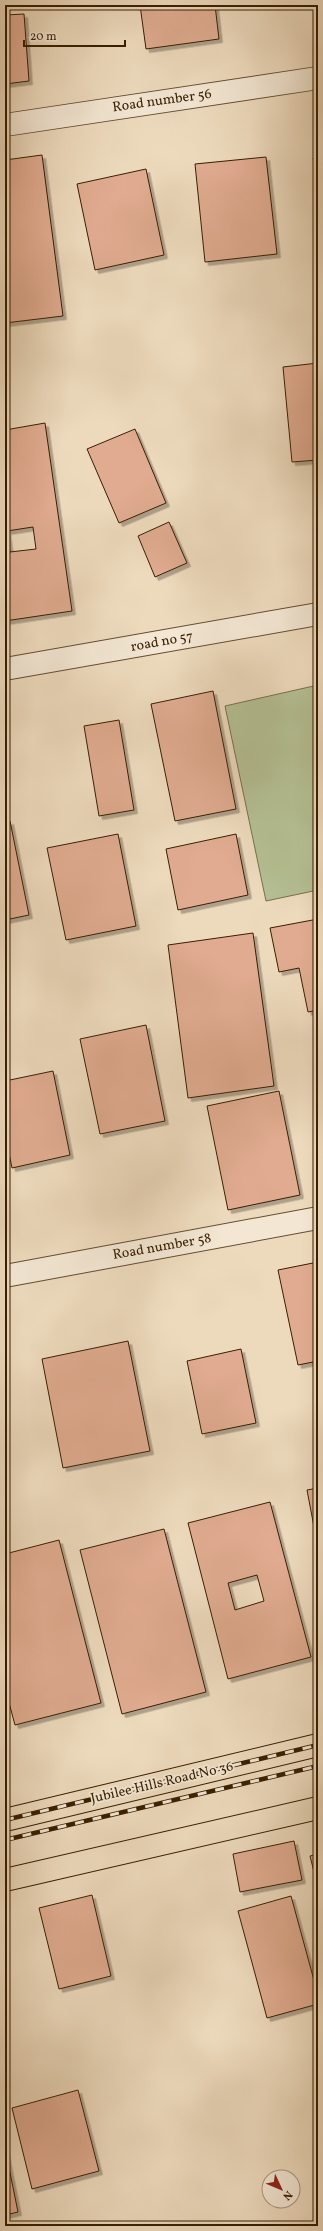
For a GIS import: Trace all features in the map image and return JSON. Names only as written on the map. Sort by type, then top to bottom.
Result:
[{"type":"main road","name":"Jubilee Hills Road No 36","points":[[5,1820],[318,1746]]},
{"type":"main road","points":[[5,1880],[318,1808]]},
{"type":"street","name":"Road number 56","points":[[5,124],[318,78]]},
{"type":"street","name":"road no 57","points":[[5,670],[318,614]]},
{"type":"street","name":"Road number 58","points":[[5,1276],[318,1218]]},
{"type":"green space","points":[[318,685],[318,890],[266,901],[225,706]]},
{"type":"building","points":[[140,5],[215,5],[219,39],[146,49]]},
{"type":"building","points":[[24,14],[29,81],[5,84],[5,15]]},
{"type":"building","points":[[42,155],[63,316],[5,323],[5,160]]},
{"type":"building","points":[[318,156],[318,175],[313,158]]},
{"type":"building","points":[[266,157],[277,254],[205,262],[195,164]]},
{"type":"building","points":[[146,169],[164,255],[95,270],[77,184]]},
{"type":"building","points":[[318,363],[318,460],[292,462],[283,367]]},
{"type":"building","points":[[45,423],[72,611],[5,621],[5,430]],"holes":[[[33,527],[36,549],[10,552],[7,531]]]},
{"type":"building","points":[[135,429],[166,503],[119,523],[87,449]]},
{"type":"building","points":[[169,522],[187,563],[155,577],[138,536]]},
{"type":"building","points":[[213,691],[236,809],[175,821],[151,704]]},
{"type":"building","points":[[119,720],[134,810],[99,816],[84,726]]},
{"type":"building","points":[[10,821],[29,915],[5,920],[5,822]]},
{"type":"building","points":[[118,834],[136,926],[66,940],[47,848]]},
{"type":"building","points":[[236,834],[248,895],[178,910],[166,849]]},
{"type":"building","points":[[318,919],[318,1010],[308,1012],[299,968],[279,972],[270,928]]},
{"type":"building","points":[[253,933],[274,1086],[188,1098],[168,945]]},
{"type":"building","points":[[146,1025],[165,1121],[100,1134],[80,1039]]},
{"type":"building","points":[[53,1071],[70,1155],[12,1168],[5,1133],[5,1081]]},
{"type":"building","points":[[279,1091],[300,1195],[228,1210],[207,1106]]},
{"type":"building","points":[[318,1262],[318,1361],[298,1365],[278,1270]]},
{"type":"building","points":[[128,1341],[150,1451],[63,1468],[42,1359]]},
{"type":"building","points":[[241,1349],[256,1423],[202,1434],[187,1361]]},
{"type":"building","points":[[318,1488],[318,1548],[307,1490]]},
{"type":"building","points":[[270,1502],[311,1657],[228,1679],[188,1523]],"holes":[[[257,1575],[264,1601],[235,1610],[228,1583]]]},
{"type":"building","points":[[164,1529],[206,1692],[122,1714],[80,1550]]},
{"type":"building","points":[[59,1540],[101,1703],[15,1725],[5,1688],[5,1554]]},
{"type":"building","points":[[294,1841],[302,1880],[240,1892],[233,1854]]},
{"type":"building","points":[[318,1854],[318,1888],[310,1856]]},
{"type":"building","points":[[92,1895],[111,1976],[59,1989],[39,1908]]},
{"type":"building","points":[[291,1896],[318,1995],[318,2004],[267,2018],[238,1911]]},
{"type":"building","points":[[78,2090],[99,2171],[32,2189],[12,2108]]},
{"type":"building","points":[[5,2148],[18,2212],[5,2215]]},
{"type":"railway","points":[[5,1820],[318,1745]]},
{"type":"railway","points":[[5,1840],[318,1766]]}]
